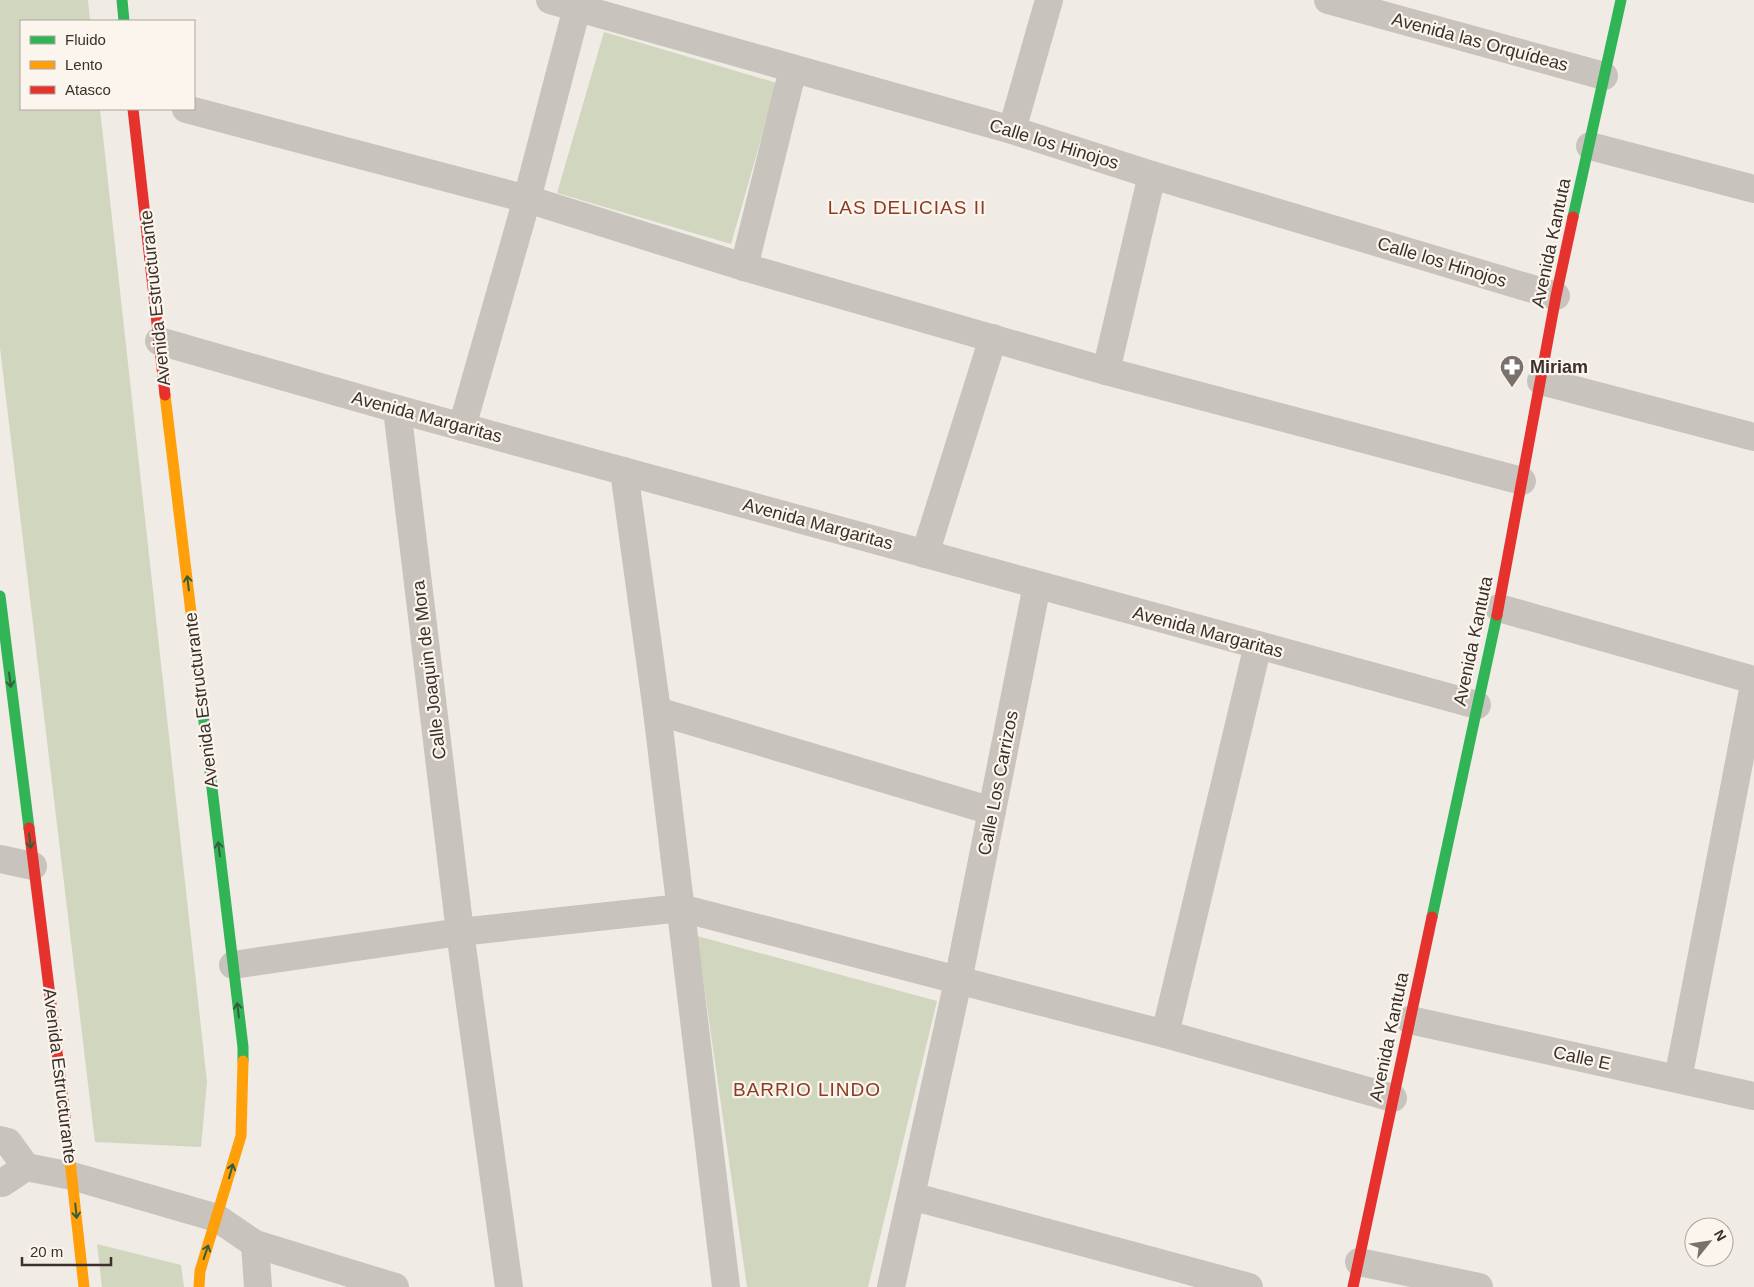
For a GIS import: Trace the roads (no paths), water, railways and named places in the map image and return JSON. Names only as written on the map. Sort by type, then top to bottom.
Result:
[{"type":"main road","points":[[122,0],[124,20]]},
{"type":"main road","name":"Avenida Kantuta","points":[[1356,1274],[1499,608],[1556,296],[1590,146],[1620,0]]},
{"type":"main road","name":"Avenida Estructurante","points":[[133,110],[243,1047],[241,1136],[218,1218],[200,1270],[199,1287]]},
{"type":"main road","name":"Avenida Estructurante","points":[[0,596],[84,1287]]},
{"type":"street","name":"Calle los Hinojos","points":[[550,0],[578,4],[793,69],[1012,130],[1152,175],[1556,296]]},
{"type":"street","points":[[1012,130],[1049,0]]},
{"type":"street","name":"Avenida las Orquídeas","points":[[1328,0],[1378,7],[1604,76]]},
{"type":"street","points":[[462,426],[527,200],[578,4]]},
{"type":"street","points":[[744,267],[793,69]]},
{"type":"street","points":[[190,110],[527,200],[744,267],[1106,371],[1522,481]]},
{"type":"street","points":[[1590,146],[1754,189]]},
{"type":"street","points":[[1106,371],[1152,175]]},
{"type":"street","points":[[926,554],[994,338]]},
{"type":"street","name":"Avenida Margaritas","points":[[159,341],[397,409],[1477,705]]},
{"type":"street","points":[[1541,381],[1754,437]]},
{"type":"street","name":"Calle Joaquin de Mora","points":[[397,409],[460,932],[509,1287]]},
{"type":"street","points":[[624,471],[657,711],[726,1287]]},
{"type":"street","name":"Calle Los Carrizos","points":[[891,1287],[958,981],[1037,585]]},
{"type":"street","points":[[1499,608],[1754,680]]},
{"type":"street","points":[[1165,1034],[1258,645]]},
{"type":"street","points":[[1678,1079],[1754,685]]},
{"type":"street","points":[[657,711],[992,811]]},
{"type":"street","points":[[0,859],[34,866]]},
{"type":"street","points":[[233,966],[460,932],[681,908],[1165,1034],[1393,1098]]},
{"type":"street","name":"Calle E","points":[[1410,1020],[1754,1096]]},
{"type":"street","points":[[0,1140],[8,1142],[26,1167],[72,1176],[218,1218],[255,1244],[395,1287]]},
{"type":"street","points":[[0,1183],[26,1167]]},
{"type":"street","points":[[910,1196],[1249,1287]]},
{"type":"street","points":[[255,1244],[258,1287]]},
{"type":"street","points":[[1356,1274],[1479,1287]]},
{"type":"place","name":"Miriam","points":[[1512,388]]},
{"type":"district","name":"LAS DELICIAS II","points":[[907,207]]},
{"type":"district","name":"BARRIO LINDO","points":[[807,1089]]}]
